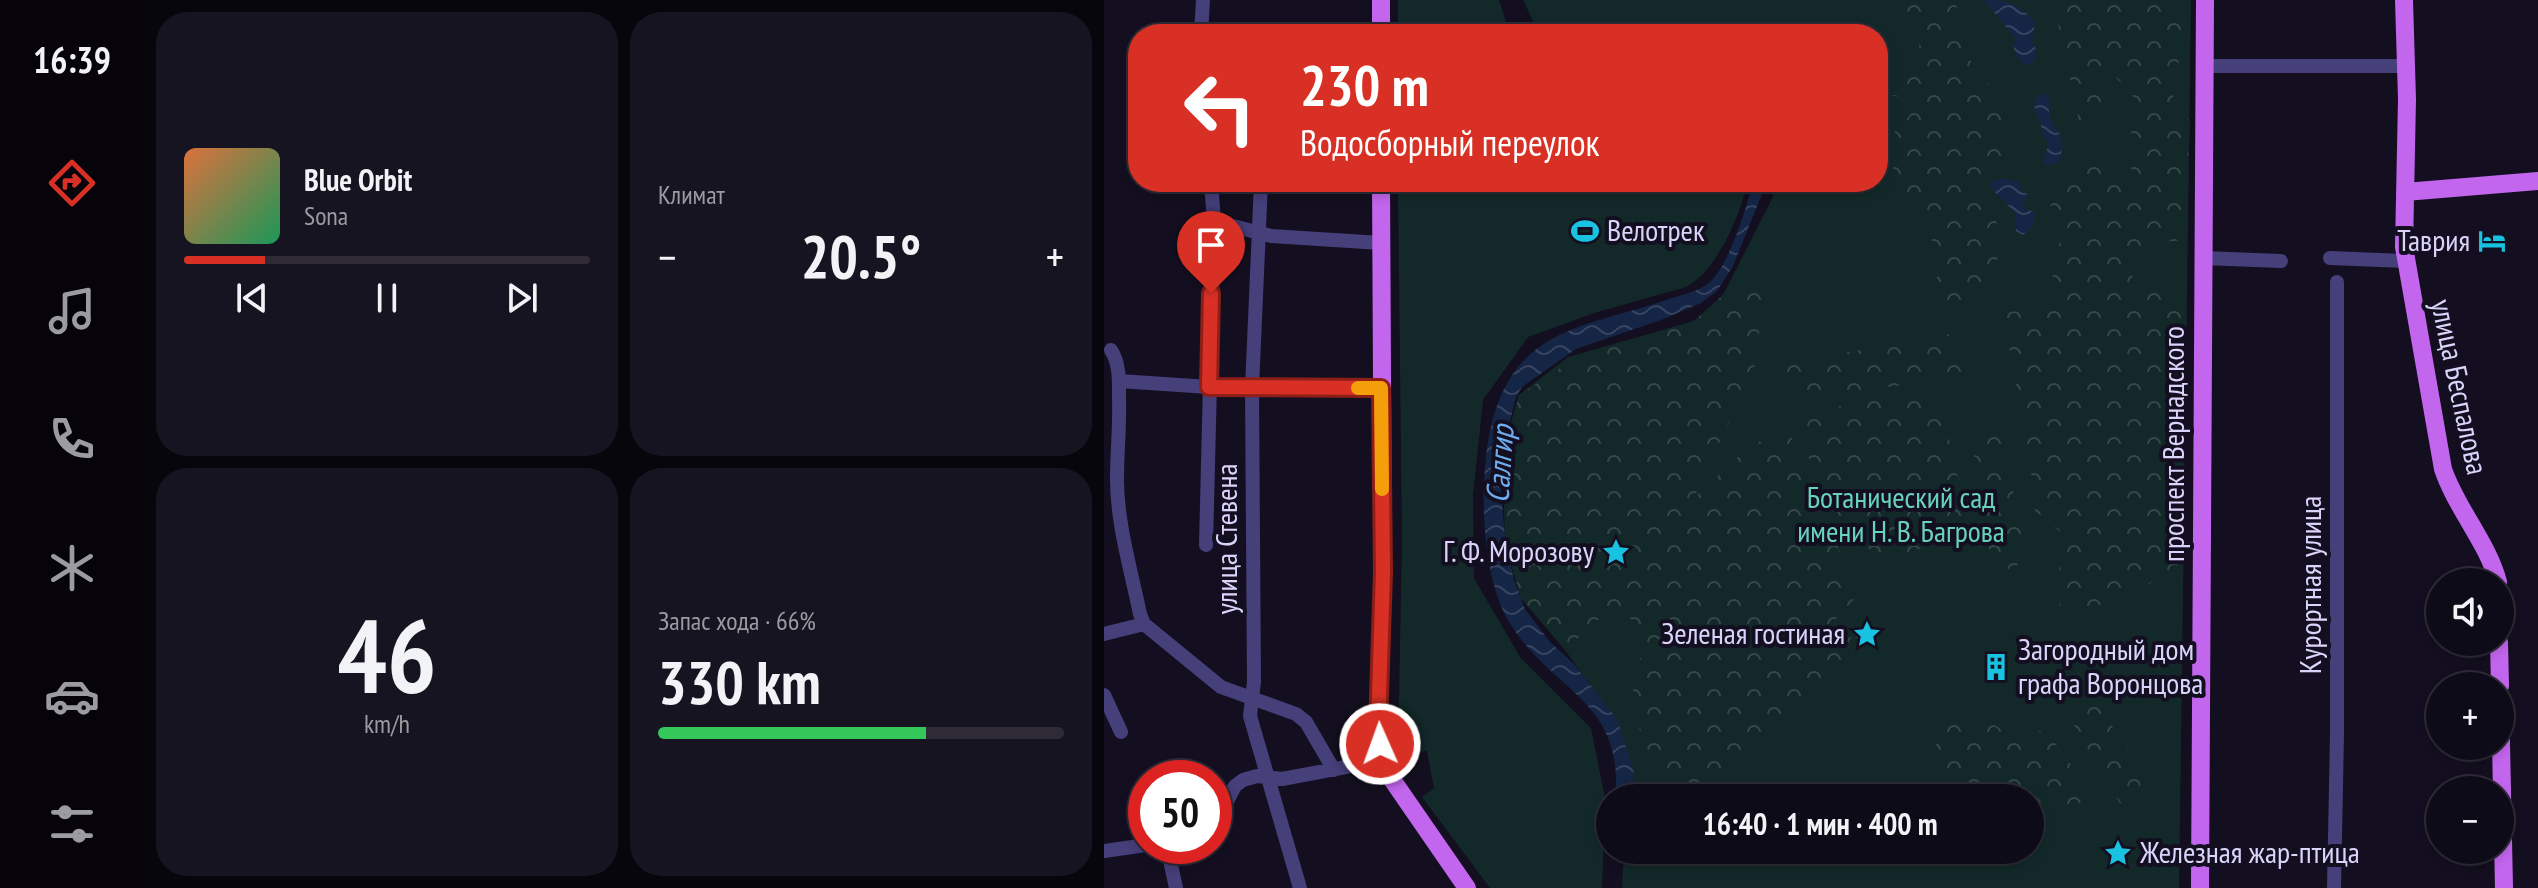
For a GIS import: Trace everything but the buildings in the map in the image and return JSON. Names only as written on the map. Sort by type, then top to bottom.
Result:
[{"type":"main road","points":[[1381,0],[1381,24]]},
{"type":"main road","name":"проспект Вернадского","points":[[2200,888],[2205,0]]},
{"type":"main road","name":"улица Беспалова","points":[[2404,0],[2407,66],[2405,261],[2443,469],[2450,491],[2493,568]]},
{"type":"main road","points":[[2405,192],[2538,181]]},
{"type":"main road","points":[[1381,192],[1382,616],[1378,728],[1383,760],[1415,815],[1467,888]]},
{"type":"main road","points":[[2501,760],[2504,888]]},
{"type":"street","points":[[1202,24],[1203,0]]},
{"type":"street","points":[[2204,66],[2407,66]]},
{"type":"street","points":[[1206,545],[1214,221],[1212,192]]},
{"type":"street","name":"улица Стевена","points":[[1260,192],[1252,388],[1254,667],[1250,716],[1300,888]]},
{"type":"street","points":[[1214,221],[1258,234],[1381,243]]},
{"type":"street","points":[[2203,258],[2281,261]]},
{"type":"street","points":[[2330,258],[2405,261]]},
{"type":"street","name":"Курортная улица","points":[[2334,888],[2337,282]]},
{"type":"street","points":[[1111,350],[1116,358],[1119,381],[1117,480],[1120,512],[1144,624],[1221,687],[1296,714],[1306,722],[1334,770]]},
{"type":"street","points":[[1119,381],[1209,387],[1381,388]]},
{"type":"street","points":[[1104,634],[1144,624]]},
{"type":"street","points":[[1104,695],[1121,732]]},
{"type":"street","points":[[1232,792],[1243,780],[1257,776],[1282,779],[1383,760]]},
{"type":"street","points":[[1104,851],[1128,848]]},
{"type":"street","points":[[1171,864],[1176,888]]},
{"type":"green space","points":[[1398,0],[1499,0],[1507,24],[1398,24]]},
{"type":"green space","name":"Ботанический сад имени Н. В. Багрова","points":[[1523,0],[2191,0],[2179,888],[1622,888],[1623,864],[2044,864],[2044,784],[1626,784],[1615,720],[1565,650],[1521,598],[1505,543],[1509,430],[1519,395],[1568,357],[1694,321],[1723,295],[1773,192],[1888,192],[1888,24],[1535,24]]},
{"type":"green space","points":[[1902,0],[1955,0],[1976,82],[2006,85],[2006,160],[1979,184],[1998,226],[1997,267],[1974,307],[1939,307],[1931,291],[1942,266],[1928,229],[1893,174],[1895,131],[1923,101],[1888,95],[1888,68],[1918,64],[1920,36]]},
{"type":"green space","points":[[2053,0],[2185,0],[2185,31],[2172,94],[2190,123],[2184,240],[2143,244],[2125,260],[2137,287],[2186,295],[2176,593],[2159,576],[2128,601],[2060,611],[2062,533],[2035,511],[2031,470],[2003,313],[2054,306],[2052,281],[2060,240],[2050,206],[2092,154],[2134,190],[2130,156],[2133,96],[2107,68],[2099,127],[2080,126]]},
{"type":"green space","points":[[1398,192],[1745,192],[1726,241],[1697,279],[1686,287],[1594,313],[1528,337],[1483,400],[1473,495],[1474,578],[1520,657],[1591,728],[1602,784],[1596,784],[1596,864],[1603,864],[1602,888],[1490,888],[1422,797],[1434,788],[1427,751],[1398,754],[1402,541]]},
{"type":"green space","points":[[1767,272],[1755,365],[1694,498],[1752,444],[1789,432],[1858,595],[1816,641],[1884,634],[1704,784],[1661,784],[1630,704],[1647,628],[1611,608],[1565,650],[1521,598],[1505,543],[1509,488],[1505,465],[1509,430],[1519,395],[1580,355],[1694,321],[1723,295]]},
{"type":"green space","points":[[1956,333],[1973,365],[1966,378],[1784,399],[1775,365]]},
{"type":"green space","points":[[1924,392],[1948,421],[1951,461],[1966,495],[1963,527],[1900,559],[1848,542],[1789,415]]},
{"type":"green space","points":[[1997,413],[2027,558],[2010,570],[1995,561],[1978,526],[1972,477],[1976,440]]},
{"type":"green space","points":[[2116,680],[2109,721],[2142,771],[2137,812],[2127,815],[2062,705]]},
{"type":"green space","points":[[1971,713],[2013,735],[2045,730],[2096,798],[2044,815],[2044,784],[1951,784],[1927,721]]},
{"type":"water","points":[[1984,0],[2013,4],[2025,11],[2035,23],[2032,42],[2036,49],[2034,63],[2026,65],[2017,57],[2013,46],[2016,39]]},
{"type":"water","points":[[2045,94],[2050,99],[2050,118],[2062,140],[2059,162],[2047,166],[2042,162],[2049,144],[2041,131],[2034,104],[2038,95]]},
{"type":"water","points":[[2004,178],[2019,182],[2019,190],[2029,195],[2022,205],[2036,213],[2032,227],[2023,235],[2016,231],[2016,214],[1991,188],[1990,182]]},
{"type":"water","name":"Салгир","points":[[1750,192],[1762,192],[1733,266],[1717,291],[1701,303],[1661,320],[1576,349],[1522,387],[1516,397],[1502,453],[1505,537],[1514,580],[1525,609],[1617,719],[1634,773],[1633,784],[1615,784],[1615,765],[1608,738],[1597,717],[1525,644],[1499,601],[1492,578],[1485,527],[1484,476],[1490,431],[1501,397],[1515,371],[1534,351],[1580,326],[1701,288],[1718,273],[1731,249]]},
{"type":"slow traffic","points":[[1358,388],[1381,388],[1382,489]]},
{"type":"place","name":"Велотрек","points":[[1585,231]]},
{"type":"place","name":"Таврия","points":[[2492,241]]},
{"type":"place","name":"Г. Ф. Морозову","points":[[1616,552]]},
{"type":"place","name":"Зеленая гостиная","points":[[1867,634]]},
{"type":"place","name":"Загородный дом графа Воронцова","points":[[1996,667]]},
{"type":"place","name":"Железная жар-птица","points":[[2118,853]]},
{"type":"route","points":[[1211,293],[1209,387],[1381,388],[1383,572],[1380,744]]}]
